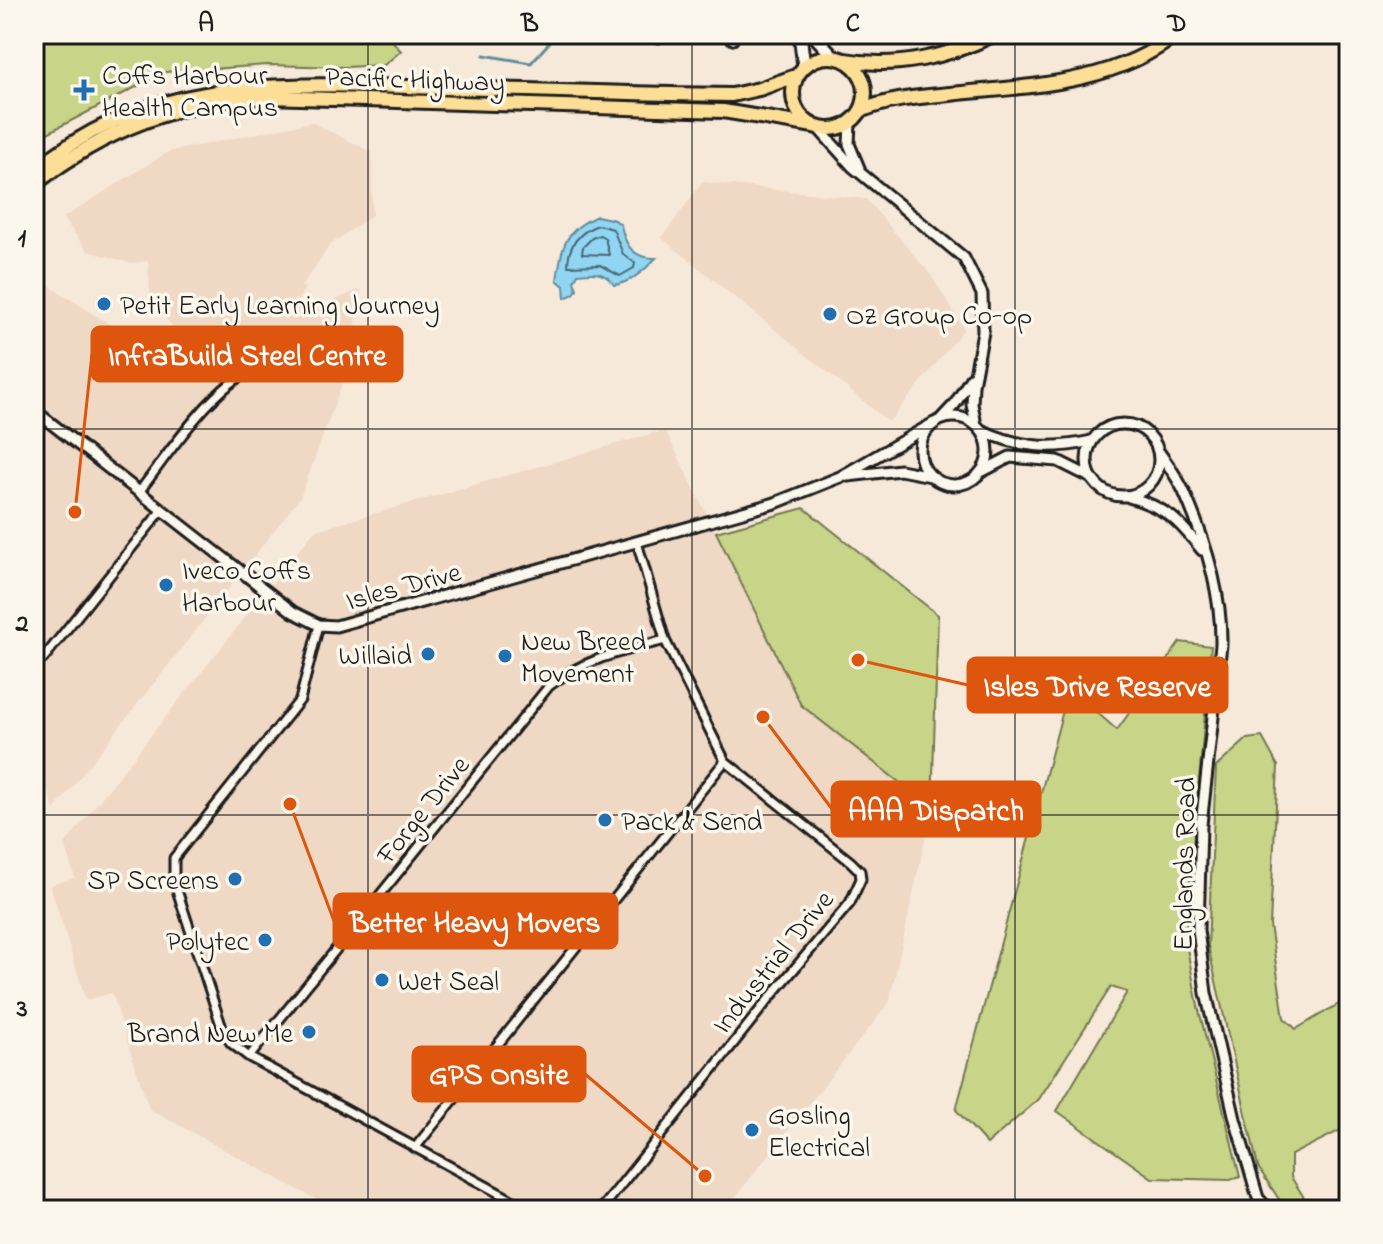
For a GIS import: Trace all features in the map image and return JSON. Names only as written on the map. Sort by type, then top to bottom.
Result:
[{"type":"highway","points":[[838,58],[852,66],[860,76],[865,87],[865,100],[850,123],[840,128],[816,127],[797,112],[792,88],[800,71],[814,60],[838,58],[864,63],[926,58],[963,48],[995,34]]},
{"type":"highway","points":[[860,111],[878,103],[911,98],[1056,83],[1119,67],[1154,52],[1177,34]]},
{"type":"highway","name":"Pacific Highway","points":[[34,171],[77,141],[123,117],[164,102],[234,88],[384,87],[732,95],[759,89],[800,71]]},
{"type":"highway","name":"Pacific Highway","points":[[34,185],[88,147],[123,129],[166,113],[233,99],[268,97],[723,111],[816,127]]},
{"type":"main road","points":[[800,34],[800,71]]},
{"type":"main road","points":[[813,34],[838,58]]},
{"type":"street","points":[[659,38],[669,34]]},
{"type":"street","points":[[693,34],[730,37]]},
{"type":"street","points":[[850,123],[852,156],[866,177]]},
{"type":"street","points":[[816,127],[845,160],[964,258],[982,294],[983,332],[972,404],[978,427],[987,441],[988,453],[981,472]]},
{"type":"street","points":[[139,492],[199,413],[251,368],[268,363]]},
{"type":"street","points":[[931,476],[923,465],[920,452],[922,439],[961,396],[976,368]]},
{"type":"street","name":"Isles Drive","points":[[34,410],[299,616],[319,625],[352,623],[775,503],[840,477]]},
{"type":"street","name":"Englands Road","points":[[937,422],[959,417],[1008,442],[1058,448],[1092,441],[1106,428],[1119,424],[1132,425],[1149,434],[1185,492],[1218,592],[1221,633],[1201,825],[1198,930],[1206,993],[1235,1119],[1258,1198],[1269,1210]]},
{"type":"street","points":[[840,477],[937,422]]},
{"type":"street","points":[[1092,441],[1087,459],[1092,478]]},
{"type":"street","points":[[1126,496],[1139,492],[1155,478],[1159,452]]},
{"type":"street","name":"Englands Road","points":[[840,477],[900,470],[957,485],[970,481],[1010,457],[1058,461],[1092,478],[1106,492],[1156,504],[1182,525],[1208,559]]},
{"type":"street","points":[[43,659],[161,511]]},
{"type":"street","name":"Industrial Drive","points":[[601,1210],[758,1012],[850,903],[861,879],[860,871],[851,862],[725,761],[665,640],[637,542]]},
{"type":"street","points":[[319,625],[300,700],[180,848],[172,866],[174,881],[223,1031],[231,1043],[249,1057],[530,1210]]},
{"type":"street","name":"Forge Drive","points":[[249,1057],[549,686],[582,665],[665,640]]},
{"type":"street","points":[[415,1148],[725,761]]},
{"type":"shaded area","points":[[311,122],[372,152],[372,215],[330,245],[301,287],[305,287],[296,303],[303,313],[361,289],[350,362],[300,498],[54,810],[34,748],[34,276],[137,342],[160,327],[167,335],[172,325],[151,304],[148,261],[131,263],[88,251],[63,218],[168,152]]},
{"type":"shaded area","points":[[702,182],[866,199],[931,275],[964,329],[889,422],[662,238]]},
{"type":"shaded area","points":[[665,430],[801,705],[932,808],[889,1003],[725,1210],[336,1210],[149,1109],[112,993],[86,1000],[50,885],[75,878],[64,845],[314,531]]},
{"type":"green space","name":"Coffs Harbour Health Campus","points":[[34,34],[386,34],[401,51],[384,65],[267,65],[165,72],[34,140]]},
{"type":"green space","points":[[804,508],[938,615],[932,808],[801,705],[716,532]]},
{"type":"green space","points":[[1180,642],[1211,646],[1185,938],[1198,1006],[1240,1177],[1230,1180],[1152,1178],[1057,1111],[1127,992],[1111,987],[1039,1099],[987,1144],[956,1110],[1069,688],[1117,730]]},
{"type":"green space","points":[[1262,737],[1278,766],[1270,925],[1284,1018],[1296,1029],[1349,998],[1349,1126],[1291,1155],[1291,1177],[1312,1210],[1286,1210],[1258,1167],[1208,946],[1216,767],[1247,739]]},
{"type":"water","points":[[597,216],[615,220],[621,225],[628,245],[636,254],[656,258],[637,275],[620,284],[614,285],[607,277],[598,274],[578,274],[574,281],[577,289],[565,298],[564,286],[557,280],[566,241],[578,227]]},
{"type":"waterway","points":[[484,55],[531,63],[557,34]]},
{"type":"place","name":"Coffs Harbour Health Campus","points":[[84,90]]},
{"type":"place","name":"Petit Early Learning Journey","points":[[104,304]]},
{"type":"place","name":"Oz Group Co-op","points":[[830,314]]},
{"type":"place","name":"InfraBuild Steel Centre","points":[[75,512]]},
{"type":"place","name":"Iveco Coffs Harbour","points":[[166,585]]},
{"type":"place","name":"Willaid","points":[[428,654]]},
{"type":"place","name":"New Breed Movement","points":[[505,656]]},
{"type":"place","name":"Isles Drive Reserve","points":[[858,660]]},
{"type":"place","name":"AAA Dispatch","points":[[763,717]]},
{"type":"place","name":"Better Heavy Movers","points":[[290,804]]},
{"type":"place","name":"Pack & Send","points":[[605,820]]},
{"type":"place","name":"SP Screens","points":[[235,879]]},
{"type":"place","name":"Polytec","points":[[265,940]]},
{"type":"place","name":"Wet Seal","points":[[382,980]]},
{"type":"place","name":"Brand New Me","points":[[309,1032]]},
{"type":"place","name":"Gosling Electrical","points":[[752,1130]]},
{"type":"place","name":"GPS Onsite","points":[[705,1176]]}]
